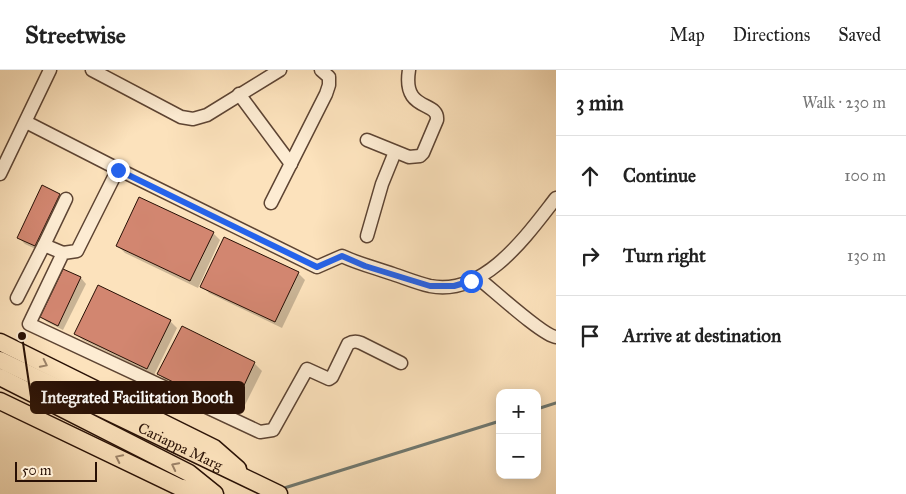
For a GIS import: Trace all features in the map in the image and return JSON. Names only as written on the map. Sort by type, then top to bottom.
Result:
[{"type":"main road","points":[[0,342],[214,448],[250,481]]},
{"type":"main road","name":"Cariappa Marg","points":[[0,360],[278,494]]},
{"type":"main road","name":"Cariappa Marg","points":[[0,377],[189,473],[214,494]]},
{"type":"main road","points":[[0,401],[179,487],[214,494]]},
{"type":"street","points":[[0,174],[50,70]]},
{"type":"street","points":[[92,70],[181,118],[193,119],[207,115],[280,70]]},
{"type":"street","points":[[271,203],[330,85],[329,77],[321,70]]},
{"type":"street","points":[[367,140],[410,157],[420,156],[438,115],[411,96],[408,80],[409,70]]},
{"type":"street","points":[[239,94],[291,164]]},
{"type":"street","points":[[26,122],[118,170],[317,267],[342,256],[365,266],[430,286],[454,286],[478,278],[488,272],[528,234],[556,198]]},
{"type":"street","points":[[367,236],[382,184],[395,152]]},
{"type":"street","points":[[44,244],[63,253],[77,251],[118,170]]},
{"type":"street","points":[[17,298],[66,199]]},
{"type":"street","points":[[63,253],[29,324],[260,432],[274,430],[307,368],[329,379],[332,377],[348,344],[352,342],[357,341],[401,363]]},
{"type":"street","points":[[478,278],[538,327],[552,337],[556,337]]},
{"type":"building","points":[[42,185],[60,194],[35,246],[17,238]]},
{"type":"building","points":[[139,197],[214,232],[190,281],[116,246]]},
{"type":"building","points":[[224,237],[299,272],[275,322],[200,287]]},
{"type":"building","points":[[63,269],[81,277],[58,326],[40,317]]},
{"type":"building","points":[[98,285],[171,320],[147,369],[74,334]]},
{"type":"building","points":[[182,326],[255,362],[232,411],[157,374]]},
{"type":"waterway","points":[[541,408],[556,403]]},
{"type":"waterway","points":[[281,489],[496,422]]},
{"type":"place","name":"Integrated Facilitation Booth","points":[[22,336]]},
{"type":"route","points":[[118,170],[317,267],[342,256],[365,266],[430,286],[454,286],[471,281]]}]
